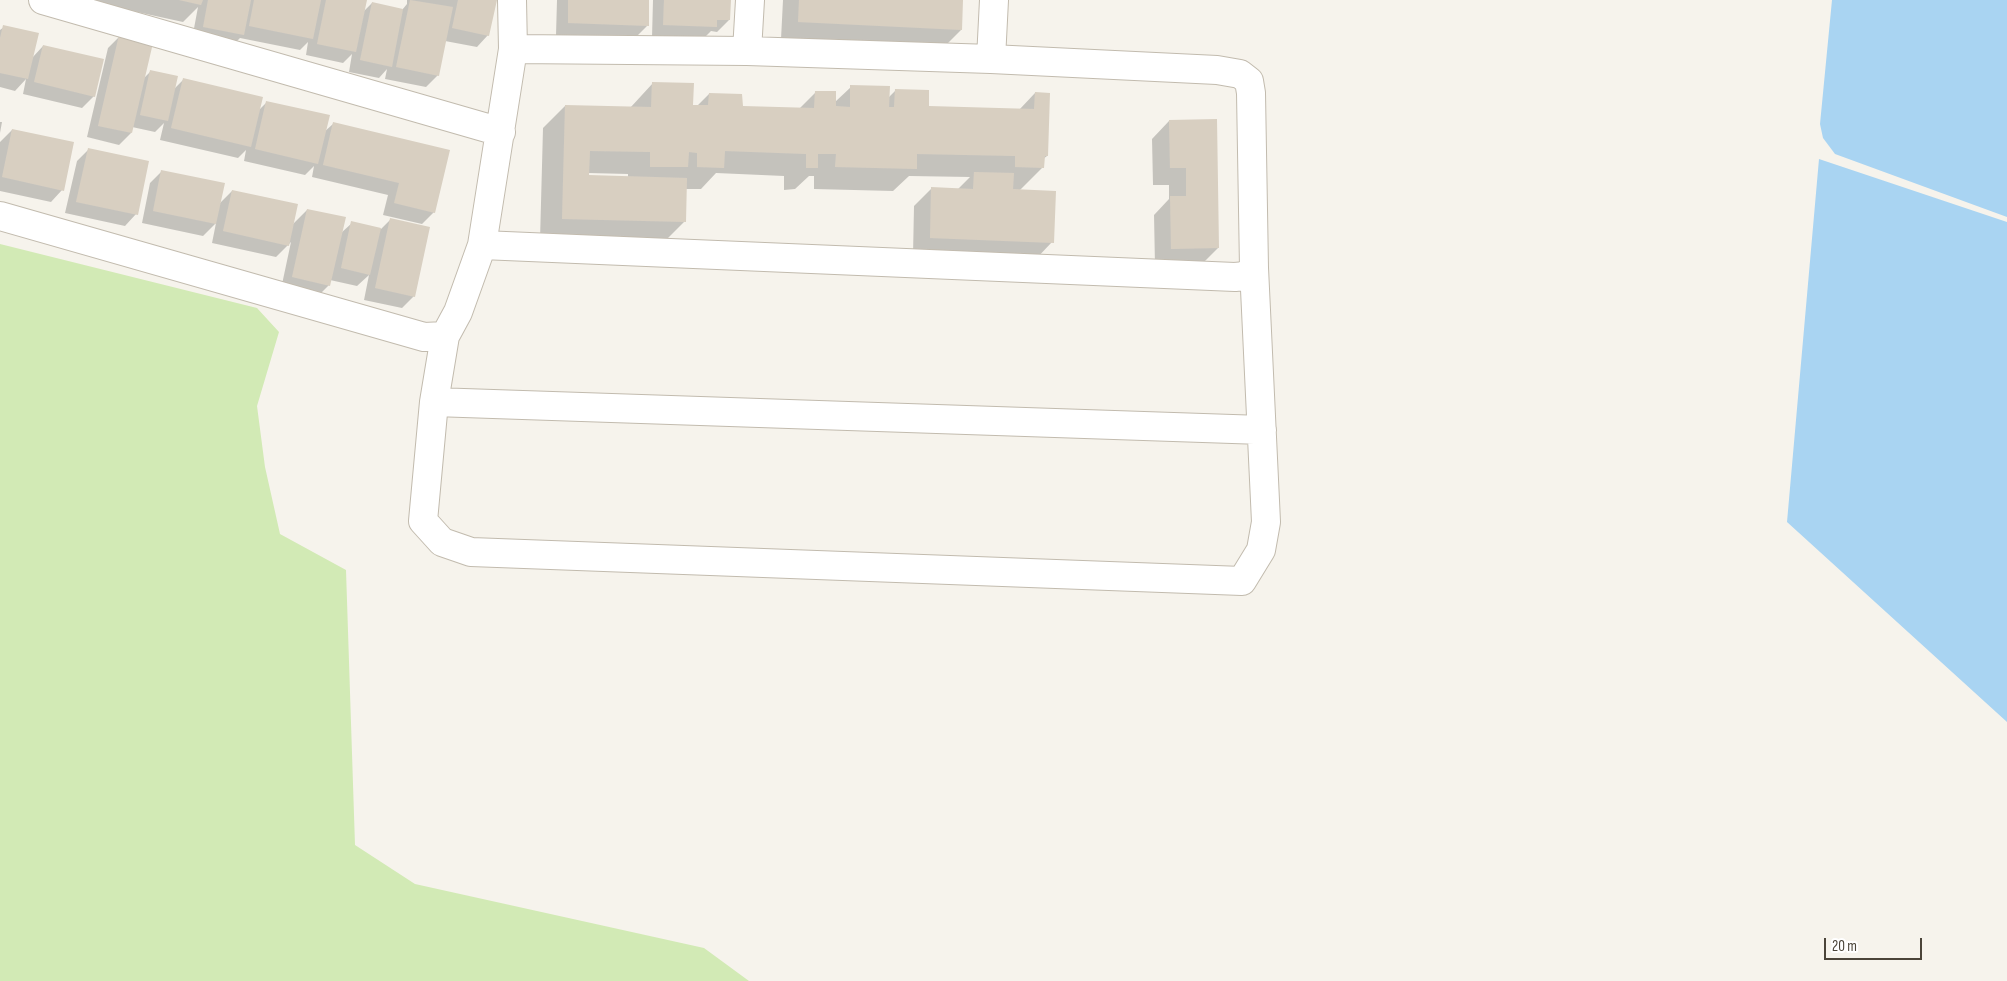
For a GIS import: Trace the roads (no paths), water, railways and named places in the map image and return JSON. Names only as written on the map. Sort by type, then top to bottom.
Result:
[{"type":"street","points":[[43,0],[501,132]]},
{"type":"street","points":[[512,0],[512,49],[501,132],[482,244],[458,312],[445,336],[434,402],[423,521],[442,542],[471,552],[1242,581],[1261,550],[1266,522],[1254,268],[1251,93],[1249,80],[1245,76],[1217,70],[991,59],[747,51],[512,49]]},
{"type":"street","points":[[747,51],[750,0]]},
{"type":"street","points":[[991,59],[994,0]]},
{"type":"street","points":[[0,216],[424,337],[445,336]]},
{"type":"street","points":[[482,244],[1235,278],[1245,276],[1254,268]]},
{"type":"street","points":[[434,402],[1262,430]]},
{"type":"water","points":[[1832,0],[2007,0],[2007,217],[1835,154],[1823,138],[1820,124]]},
{"type":"water","points":[[1819,159],[2007,222],[2007,722],[1787,522]]}]
